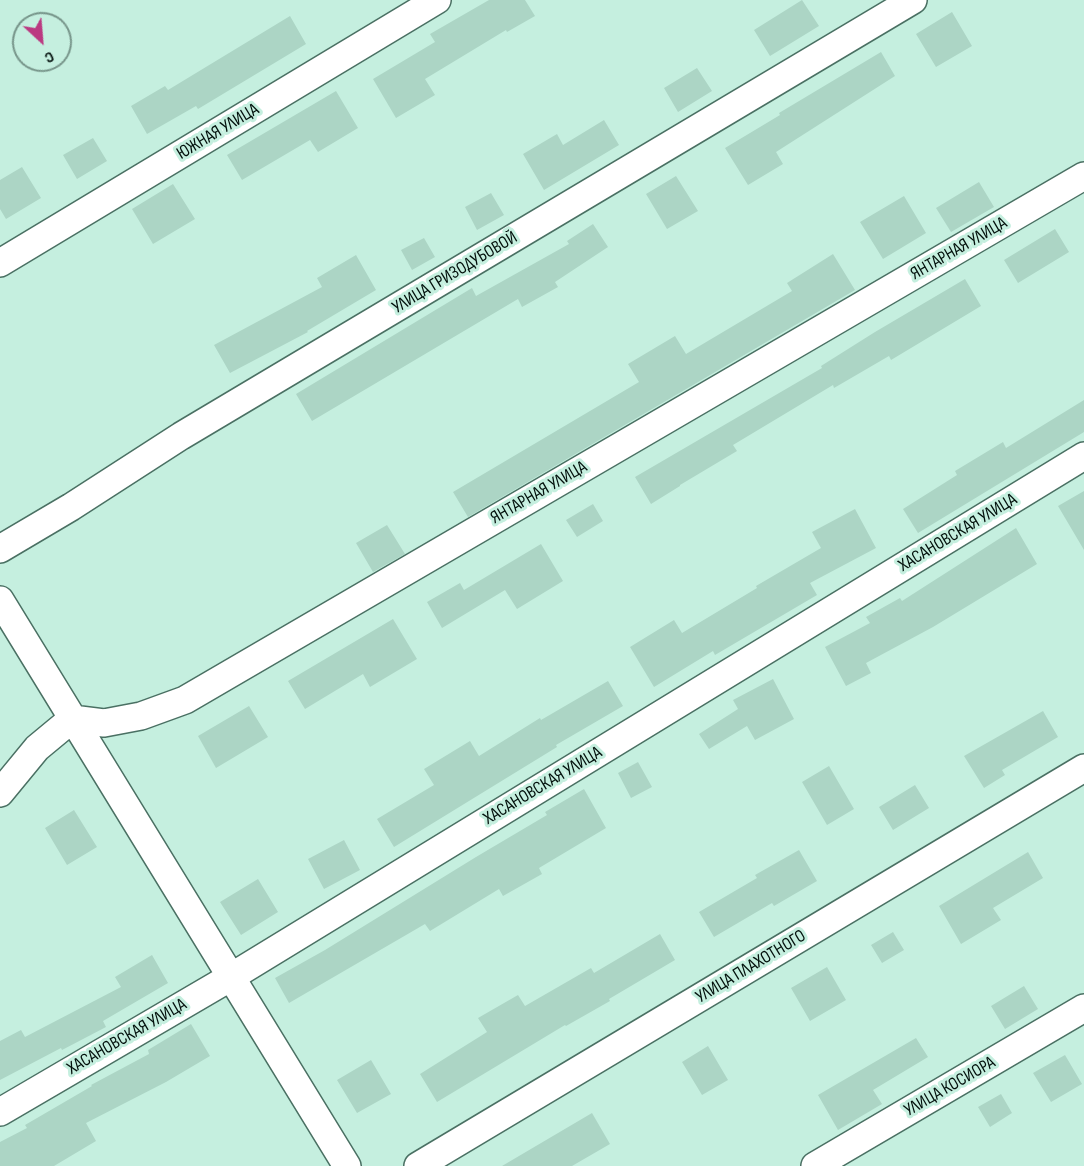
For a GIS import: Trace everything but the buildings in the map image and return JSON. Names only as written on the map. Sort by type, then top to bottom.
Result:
[{"type":"street","name":"ЮЖНАЯ УЛИЦА","points":[[0,263],[437,0]]},
{"type":"street","name":"УЛИЦА ГРИЗОДУБОВОЙ","points":[[0,549],[71,507],[191,430],[913,0]]},
{"type":"street","name":"ЯНТАРНАЯ УЛИЦА","points":[[72,719],[104,723],[132,718],[184,700],[1084,176]]},
{"type":"street","name":"ХАСАНОВСКАЯ УЛИЦА","points":[[0,1112],[231,977],[1084,456]]},
{"type":"street","points":[[0,600],[347,1166]]},
{"type":"street","points":[[0,793],[37,748],[72,719]]},
{"type":"street","name":"УЛИЦА ПЛАХОТНОГО","points":[[418,1166],[1084,768]]},
{"type":"street","name":"УЛИЦА КОСИОРА","points":[[815,1166],[1084,1008]]}]
